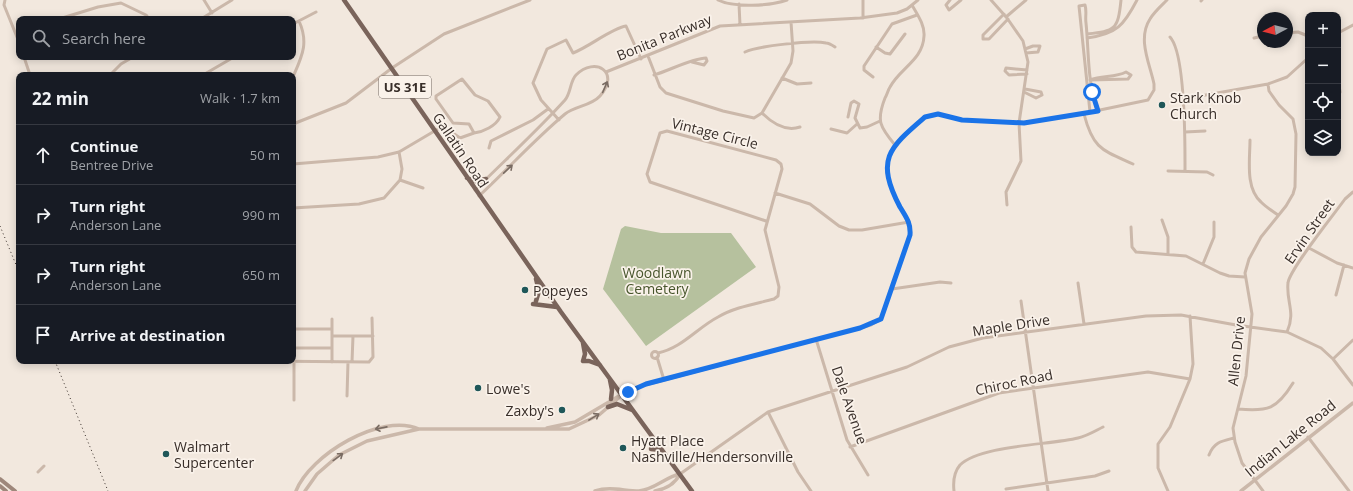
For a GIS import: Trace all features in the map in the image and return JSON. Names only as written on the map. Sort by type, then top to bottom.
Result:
[{"type":"main road","name":"Gallatin Road","points":[[344,0],[479,196],[583,342]]},
{"type":"main road","points":[[467,178],[475,181],[486,179]]},
{"type":"main road","points":[[535,276],[539,291],[534,302],[557,307]]},
{"type":"main road","points":[[583,342],[585,354],[583,361],[589,361],[600,365]]},
{"type":"main road","name":"US 31E","points":[[583,342],[692,491]]},
{"type":"main road","points":[[610,379],[612,390],[611,399]]},
{"type":"main road","points":[[608,407],[617,404],[633,410]]},
{"type":"main road","points":[[651,435],[651,449],[661,450]]},
{"type":"main road","points":[[0,479],[15,491]]},
{"type":"main road","points":[[0,486],[6,491]]},
{"type":"street","points":[[6,0],[4,5],[16,30]]},
{"type":"street","points":[[204,0],[212,13]]},
{"type":"street","points":[[206,16],[232,0]]},
{"type":"street","points":[[296,123],[346,103],[392,68],[444,34],[530,0]]},
{"type":"street","points":[[718,0],[728,5],[776,4],[787,0]]},
{"type":"street","points":[[863,0],[863,18]]},
{"type":"street","name":"Bonita Parkway","points":[[606,72],[720,26],[863,18],[897,13],[918,0]]},
{"type":"street","points":[[950,0],[946,5],[949,10],[961,0]]},
{"type":"street","points":[[991,0],[1006,16],[1024,41],[1026,51],[1027,74],[1019,123],[1021,162],[1006,192],[1007,205]]},
{"type":"street","points":[[1006,16],[989,39],[983,39],[983,35],[1006,16],[1026,0]]},
{"type":"street","points":[[1087,36],[1104,32],[1114,27],[1118,21],[1122,0]]},
{"type":"street","points":[[1087,36],[1100,37],[1114,31],[1126,22],[1138,0]]},
{"type":"street","points":[[544,428],[562,426],[575,422],[611,399],[638,387],[866,326],[881,319],[907,245],[910,230],[909,222],[895,196],[886,168],[889,154],[899,140],[925,117],[931,115],[948,115],[962,120],[1019,123],[1084,114],[1148,100],[1154,90],[1154,84],[1145,44],[1146,31],[1149,20],[1167,0]]},
{"type":"street","points":[[69,16],[98,7],[121,3],[147,16]]},
{"type":"street","points":[[739,4],[740,25]]},
{"type":"street","points":[[895,145],[880,121],[880,109],[890,86],[913,62],[922,48],[924,35],[912,4]]},
{"type":"street","points":[[1090,112],[1079,6],[1081,4],[1085,5],[1086,8],[1090,80],[1092,96],[1098,111]]},
{"type":"street","points":[[296,22],[316,12]]},
{"type":"street","points":[[873,76],[863,69],[892,24],[917,15]]},
{"type":"street","points":[[295,72],[302,57],[304,42],[304,32],[299,20]]},
{"type":"street","points":[[648,56],[654,75],[660,87],[671,96],[754,118],[762,113],[791,63],[793,44],[791,22]]},
{"type":"street","points":[[1341,31],[1353,25]]},
{"type":"street","points":[[560,120],[541,100],[533,83],[547,49],[566,40],[573,53],[600,40],[609,33],[626,26],[641,59]]},
{"type":"street","points":[[1293,32],[1298,32],[1305,35]]},
{"type":"street","points":[[876,47],[885,53],[890,54],[905,34]]},
{"type":"street","points":[[1170,37],[1177,50],[1183,99],[1186,132],[1185,171]]},
{"type":"street","points":[[745,52],[754,48],[793,44],[827,43],[835,46]]},
{"type":"street","points":[[25,60],[29,72]]},
{"type":"street","points":[[113,72],[128,60]]},
{"type":"street","points":[[208,72],[229,60]]},
{"type":"street","points":[[1183,99],[1268,84],[1287,77],[1305,61]]},
{"type":"street","points":[[654,75],[692,62]]},
{"type":"street","name":"Bonita Parkway","points":[[475,190],[567,98],[576,75],[585,69],[596,67],[603,68],[608,76],[606,87],[597,99],[574,109],[560,120],[479,196]]},
{"type":"street","points":[[1027,70],[1010,67],[1006,68],[1005,71],[1009,75],[1027,74]]},
{"type":"street","points":[[1126,72],[1131,77],[1122,80],[1090,80],[1096,77],[1120,75],[1126,72]]},
{"type":"street","points":[[782,78],[796,84],[811,83]]},
{"type":"street","points":[[296,164],[378,156],[399,152],[443,126],[460,138],[481,132],[498,121],[500,117],[488,101],[475,95],[462,79],[440,92],[436,96],[436,99],[453,123],[469,124],[474,133]]},
{"type":"street","name":"Allen Drive","points":[[1263,491],[1242,463],[1234,438],[1233,428],[1246,376],[1251,327],[1252,314],[1245,277],[1249,259],[1261,237],[1293,194],[1296,134],[1293,119],[1279,105],[1269,91],[1268,84]]},
{"type":"street","points":[[1024,91],[1041,92],[1042,95],[1036,98],[1024,91]]},
{"type":"street","points":[[848,117],[851,103],[854,101],[858,104],[855,118],[857,124],[863,129],[880,121]]},
{"type":"street","points":[[489,148],[491,141],[534,120],[548,109]]},
{"type":"street","points":[[762,113],[771,122],[780,127],[800,127]]},
{"type":"street","points":[[1084,114],[1088,131],[1097,145],[1133,164]]},
{"type":"street","points":[[831,129],[847,132],[857,124]]},
{"type":"street","name":"Vintage Circle","points":[[664,380],[658,355],[674,348],[714,319],[726,313],[777,297],[778,287],[765,237],[766,222],[782,168],[781,164],[776,160],[668,131],[662,132],[659,136],[647,174],[650,182],[766,222]]},
{"type":"street","points":[[1186,132],[1205,131]]},
{"type":"street","points":[[1250,140],[1250,185],[1260,202],[1278,215]]},
{"type":"street","points":[[296,208],[359,204],[378,201],[391,192],[400,180],[402,169],[399,152]]},
{"type":"street","points":[[1168,172],[1207,172],[1212,175]]},
{"type":"street","points":[[400,180],[423,188]]},
{"type":"street","name":"Ervin Street","points":[[1287,332],[1292,322],[1288,282],[1297,265],[1309,248],[1345,199],[1353,192]]},
{"type":"street","points":[[775,193],[810,204],[839,226],[849,230],[858,231],[909,222]]},
{"type":"street","points":[[1162,220],[1168,237],[1168,254]]},
{"type":"street","points":[[1203,264],[1214,237],[1214,222]]},
{"type":"street","points":[[1131,227],[1132,247],[1134,251],[1142,253],[1186,256],[1220,273],[1229,276],[1245,277]]},
{"type":"street","points":[[1309,248],[1353,268]]},
{"type":"street","points":[[1336,295],[1344,265]]},
{"type":"street","points":[[892,290],[940,282],[951,283]]},
{"type":"street","points":[[1078,283],[1084,324]]},
{"type":"street","points":[[1021,301],[1048,491]]},
{"type":"street","name":"Maple Drive","points":[[680,474],[768,412],[907,367],[949,347],[983,338],[1084,324],[1164,314],[1190,316],[1287,332],[1321,348],[1333,359],[1353,385]]},
{"type":"street","points":[[1168,491],[1158,468],[1158,444],[1170,427],[1190,379],[1193,364],[1190,316]]},
{"type":"street","points":[[296,362],[369,362],[372,360],[372,318]]},
{"type":"street","points":[[332,319],[332,362]]},
{"type":"street","points":[[296,329],[332,329]]},
{"type":"street","points":[[332,336],[373,336]]},
{"type":"street","points":[[352,336],[352,362]]},
{"type":"street","name":"Dale Avenue","points":[[816,339],[850,447],[868,475]]},
{"type":"street","points":[[1333,359],[1353,340]]},
{"type":"street","points":[[296,348],[332,348]]},
{"type":"street","points":[[347,396],[348,362]]},
{"type":"street","points":[[294,364],[294,400]]},
{"type":"street","name":"Chiroc Road","points":[[850,447],[982,398],[1033,388],[1148,372],[1190,379]]},
{"type":"street","points":[[1238,409],[1259,411],[1266,409],[1284,399],[1293,384]]},
{"type":"street","points":[[305,491],[317,474],[339,455],[367,441],[419,430],[569,428],[585,423],[622,395]]},
{"type":"street","name":"Indian Lake Road","points":[[1242,491],[1308,437],[1353,403]]},
{"type":"street","points":[[768,412],[798,472],[811,491]]},
{"type":"street","points":[[296,491],[311,468],[334,449],[365,432],[391,426],[412,426],[419,430]]},
{"type":"street","points":[[954,491],[955,474],[961,464],[989,452],[1078,438],[1103,427]]},
{"type":"street","points":[[1308,437],[1349,491]]},
{"type":"street","points":[[1209,454],[1212,446],[1216,443],[1234,438]]},
{"type":"street","points":[[38,472],[44,466]]},
{"type":"street","points":[[1006,489],[1095,476],[1109,471]]},
{"type":"street","points":[[595,491],[638,491],[662,484],[680,474]]},
{"type":"street","points":[[655,491],[664,489],[677,480],[680,474]]},
{"type":"green space","name":"Woodlawn Cemetery","points":[[625,226],[661,233],[731,233],[756,267],[646,346],[603,289],[621,229]]},
{"type":"railway","points":[[0,226],[16,265]]},
{"type":"railway","points":[[56,364],[108,491]]},
{"type":"place","name":"Stark Knob Church","points":[[1162,105]]},
{"type":"place","name":"Popeyes","points":[[525,290]]},
{"type":"place","name":"Lowe's","points":[[478,388]]},
{"type":"place","name":"Zaxby's","points":[[562,410]]},
{"type":"place","name":"Hyatt Place Nashville/Hendersonville","points":[[623,448]]},
{"type":"place","name":"Walmart Supercenter","points":[[166,454]]},
{"type":"route","points":[[628,392],[646,384],[871,325],[881,319],[884,314],[910,235],[909,222],[895,196],[886,168],[889,154],[899,140],[925,117],[931,115],[948,115],[962,120],[985,122],[1024,123],[1098,111],[1093,100],[1092,92]]}]
